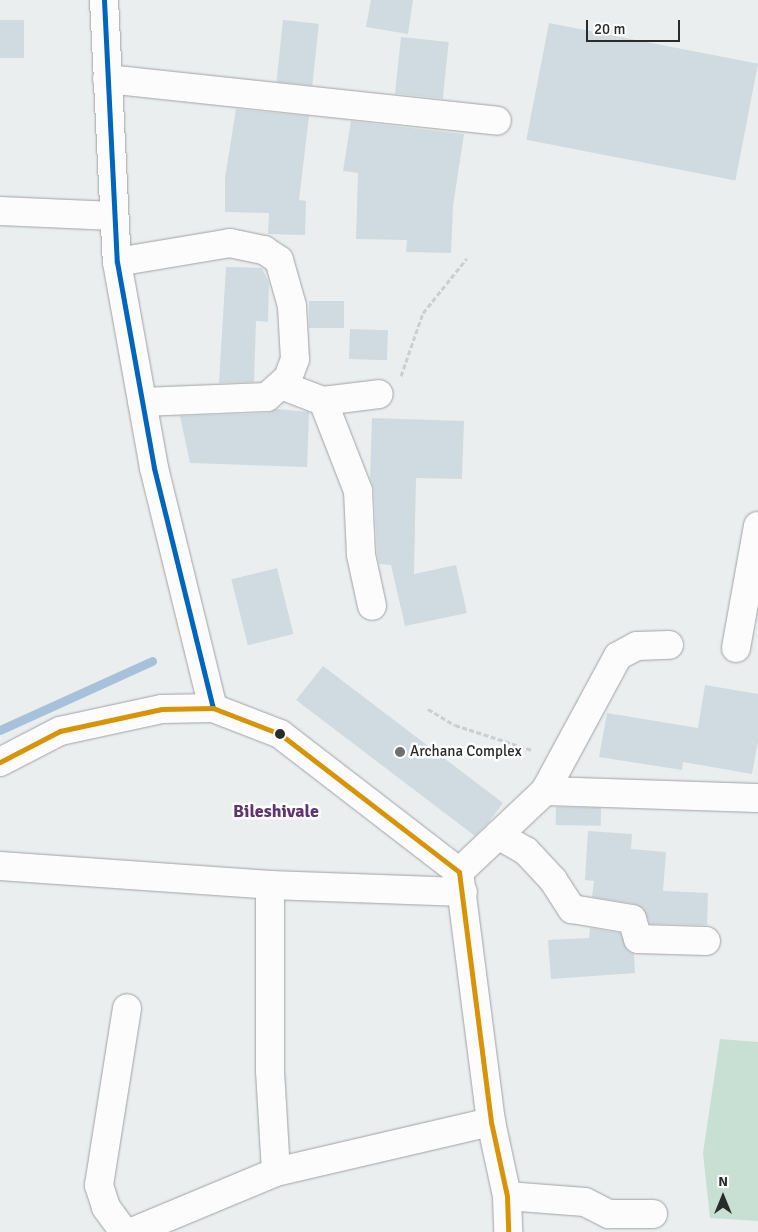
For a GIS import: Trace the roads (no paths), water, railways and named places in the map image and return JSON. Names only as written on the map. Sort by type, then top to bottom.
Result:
[{"type":"street","points":[[104,0],[117,262],[154,468],[213,708]]},
{"type":"street","points":[[107,79],[497,121]]},
{"type":"street","points":[[0,211],[114,216]]},
{"type":"street","points":[[117,262],[230,243],[264,250],[279,260],[285,272],[292,306],[296,359],[288,378],[267,397],[142,402]]},
{"type":"street","points":[[281,384],[323,401],[380,394]]},
{"type":"street","points":[[323,401],[358,491],[361,555],[372,606]]},
{"type":"street","points":[[736,648],[757,539]]},
{"type":"street","points":[[461,882],[498,836],[545,791],[618,656],[637,646],[669,645]]},
{"type":"street","points":[[0,762],[60,731],[162,709],[213,708],[280,734],[461,882],[491,1122],[507,1196],[508,1232]]},
{"type":"street","points":[[545,791],[758,798]]},
{"type":"street","points":[[498,836],[526,851],[554,880],[572,909],[632,919],[638,939],[706,941]]},
{"type":"street","points":[[0,866],[270,884],[461,882]]},
{"type":"street","points":[[270,884],[270,1071],[276,1172]]},
{"type":"street","points":[[124,1232],[106,1207],[99,1185],[126,1008]]},
{"type":"street","points":[[132,1232],[276,1172],[491,1122]]},
{"type":"street","points":[[507,1196],[585,1202],[609,1214],[653,1214]]},
{"type":"waterway","points":[[0,730],[152,661]]},
{"type":"place","name":"Archana Complex","points":[[400,752]]},
{"type":"district","name":"Bileshivale","points":[[276,811]]}]
